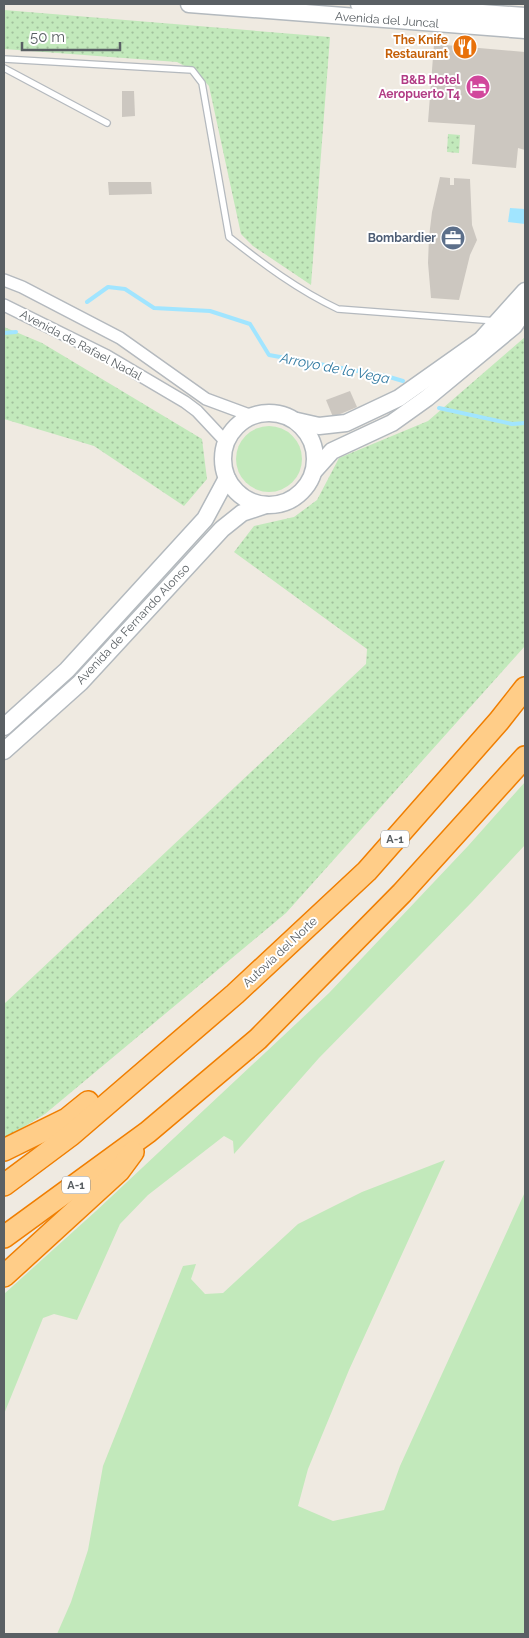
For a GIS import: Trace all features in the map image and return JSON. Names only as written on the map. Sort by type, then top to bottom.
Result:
[{"type":"highway","name":"Autovía del Norte","points":[[4,1185],[71,1134],[236,994],[367,871],[499,721],[525,688]]},
{"type":"highway","name":"A-1","points":[[4,1237],[148,1132],[258,1039],[402,893],[525,756]]},
{"type":"highway","points":[[4,1150],[67,1119],[168,1036],[236,994]]},
{"type":"highway","points":[[4,1276],[119,1171],[148,1132]]},
{"type":"street","name":"Avenida del Juncal","points":[[189,4],[525,30]]},
{"type":"street","name":"Avenida del Juncal","points":[[359,4],[525,16]]},
{"type":"street","name":"Avenida de Rafael Nadal","points":[[4,280],[22,287],[120,338],[206,399],[252,416]]},
{"type":"street","points":[[297,421],[313,443],[316,456],[314,470],[306,487],[291,500],[266,505],[247,499],[239,493],[227,478],[223,454],[226,442],[232,431],[252,416],[267,413],[283,414],[297,421],[319,426],[346,423],[399,398],[481,340],[525,291]]},
{"type":"street","name":"Avenida de Rafael Nadal","points":[[4,305],[107,356],[185,402],[197,411],[226,442]]},
{"type":"street","points":[[314,470],[332,451],[392,422],[427,398],[514,326],[525,310]]},
{"type":"street","name":"Avenida de Fernando Alonso","points":[[4,727],[67,670],[205,519],[227,478]]},
{"type":"street","name":"Avenida de Fernando Alonso","points":[[4,751],[80,683],[222,529],[242,513],[266,505]]},
{"type":"lane","points":[[4,58],[192,70],[202,83],[229,237],[258,260],[316,299],[338,309],[500,321]]},
{"type":"lane","points":[[4,68],[108,123]]},
{"type":"green space","points":[[4,10],[330,37],[311,285],[253,246],[241,234],[209,86],[196,72],[177,62],[4,49]]},
{"type":"green space","points":[[448,134],[460,135],[459,153],[447,152]]},
{"type":"green space","points":[[4,327],[42,343],[202,439],[207,479],[184,506],[94,446],[4,419]]},
{"type":"green space","points":[[525,337],[525,646],[286,913],[45,1114],[4,1139],[4,1004],[366,664],[367,649],[234,552],[254,526],[294,517],[317,500],[339,458],[428,421]]},
{"type":"green space","points":[[269,426],[281,429],[292,436],[299,447],[302,459],[299,471],[292,482],[281,489],[269,492],[257,489],[246,482],[239,471],[236,459],[239,447],[246,436],[257,429]]},
{"type":"green space","points":[[525,782],[525,845],[472,902],[319,1058],[234,1154],[233,1141],[224,1136],[148,1195],[120,1224],[77,1320],[54,1314],[43,1318],[4,1414],[4,1294],[96,1211],[329,993],[468,846]]},
{"type":"green space","points":[[445,1160],[349,1370],[308,1469],[298,1506],[333,1521],[384,1510],[400,1466],[525,1192],[525,1634],[57,1634],[71,1602],[88,1550],[103,1466],[183,1266],[196,1264],[191,1279],[205,1294],[223,1293],[298,1224],[362,1192]]},
{"type":"water","points":[[510,208],[525,209],[525,224],[508,222]]},
{"type":"building","name":"B&B Hotel Aeropuerto T4","points":[[434,44],[525,52],[525,150],[518,148],[516,168],[472,164],[475,125],[428,122]]},
{"type":"building","points":[[122,91],[134,91],[135,116],[122,117]]},
{"type":"building","name":"Bombardier","points":[[440,177],[450,178],[450,185],[454,185],[454,178],[470,179],[472,225],[477,240],[470,255],[459,300],[431,298],[428,263],[429,237],[432,212]]},
{"type":"building","points":[[108,182],[151,182],[152,194],[109,195]]},
{"type":"building","points":[[350,391],[357,407],[333,417],[326,400]]},
{"type":"waterway","name":"Arroyo de la Vega","points":[[87,302],[108,287],[125,289],[154,308],[210,311],[250,324],[269,355],[386,376],[403,381]]},
{"type":"waterway","name":"Arroyo de la Vega","points":[[4,333],[16,332]]},
{"type":"waterway","name":"Arroyo de la Vega","points":[[439,408],[512,424],[525,423]]},
{"type":"place","name":"The Knife Restaurant","points":[[465,47]]},
{"type":"place","name":"B&B Hotel Aeropuerto T4","points":[[478,87]]},
{"type":"place","name":"Bombardier","points":[[453,238]]}]
